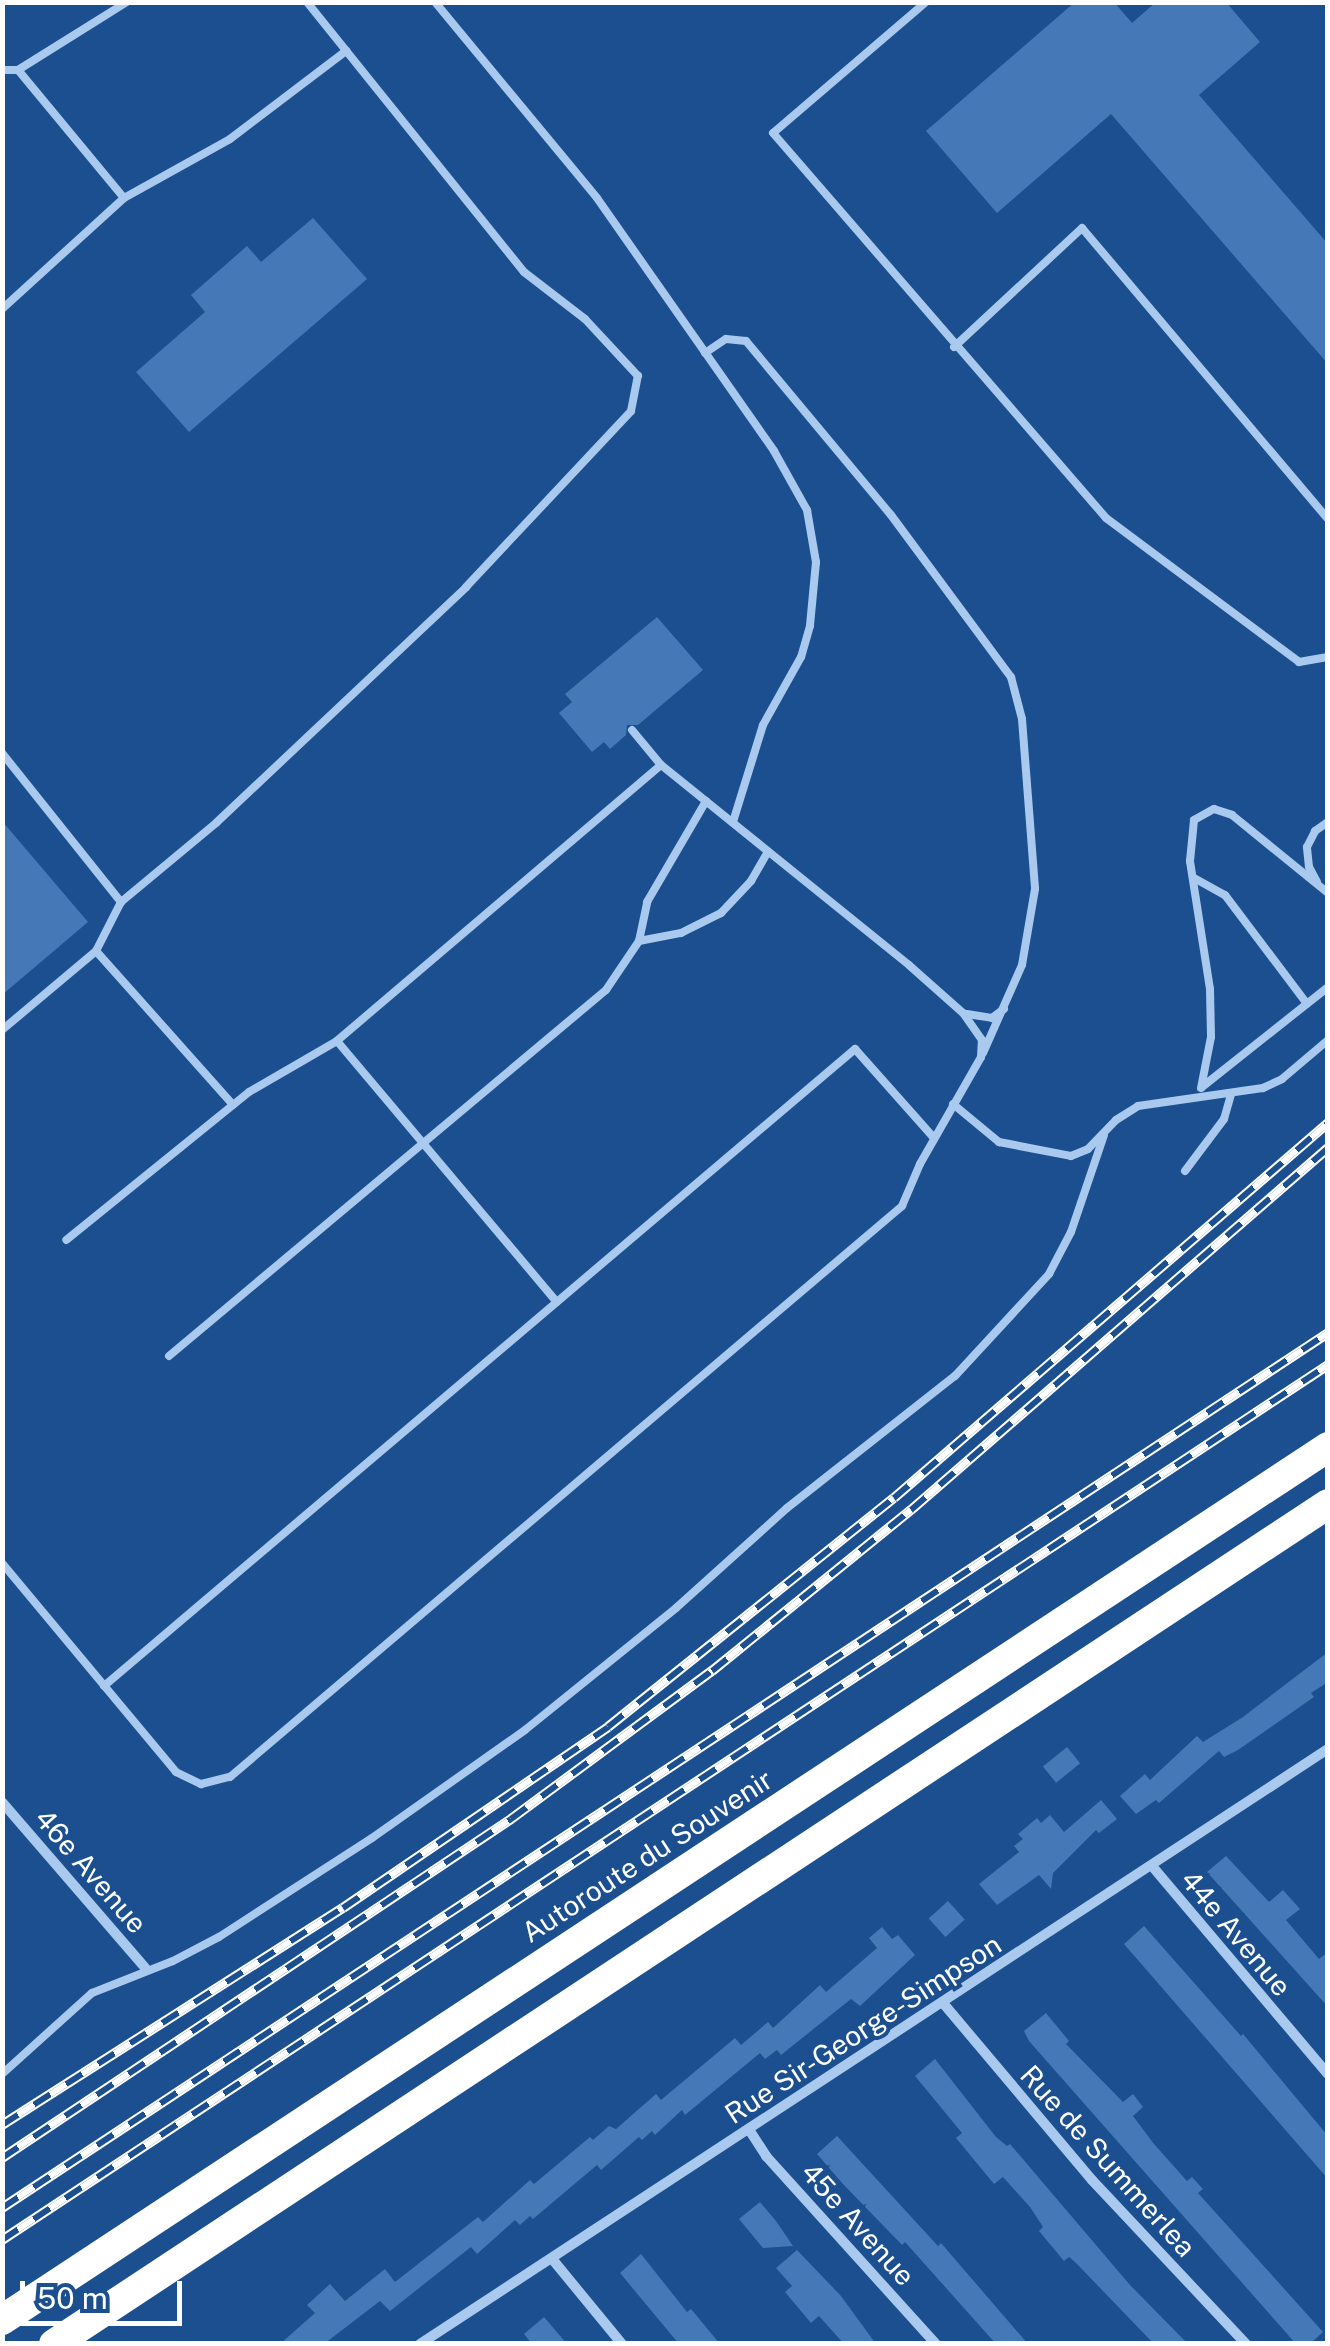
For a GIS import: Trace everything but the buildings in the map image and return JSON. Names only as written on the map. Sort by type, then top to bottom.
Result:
[{"type":"highway","name":"Autoroute du Souvenir","points":[[2,2320],[1328,1447]]},
{"type":"highway","points":[[54,2344],[1328,1504]]},
{"type":"street","name":"Rue Sir-George-Simpson","points":[[420,2344],[1328,1749]]},
{"type":"street","name":"46e Avenue","points":[[2,1802],[146,1969]]},
{"type":"street","name":"44e Avenue","points":[[1152,1866],[1328,2074]]},
{"type":"street","name":"Rue de Summerlea","points":[[943,2003],[1092,2180],[1246,2344]]},
{"type":"street","name":"45e Avenue","points":[[750,2131],[766,2156],[936,2344]]},
{"type":"street","points":[[552,2260],[622,2344]]},
{"type":"lane","points":[[2,70],[18,70],[127,2]]},
{"type":"lane","points":[[2,1030],[96,951],[121,902],[216,823],[466,586],[631,411],[638,376],[585,319],[524,272],[307,2]]},
{"type":"lane","points":[[435,2],[596,198],[788,472],[814,532],[810,626],[800,657],[764,725],[733,822]]},
{"type":"lane","points":[[926,2],[773,133],[954,347],[1106,518],[1299,662],[1328,657]]},
{"type":"lane","points":[[2,310],[124,198],[230,139],[346,52]]},
{"type":"lane","points":[[18,70],[124,198]]},
{"type":"lane","points":[[954,347],[1082,228],[1328,519]]},
{"type":"lane","points":[[2,1563],[187,1780],[214,1783],[247,1766],[902,1206],[934,1138],[1007,1006],[1022,965],[1035,889],[1022,718],[1011,676],[892,514],[752,348],[732,337],[705,353]]},
{"type":"lane","points":[[632,730],[662,764],[963,1013],[982,1040],[981,1056]]},
{"type":"lane","points":[[2,754],[121,902]]},
{"type":"lane","points":[[66,1240],[233,1105],[338,1041],[662,764]]},
{"type":"lane","points":[[169,1356],[606,990],[639,942],[647,902],[706,800]]},
{"type":"lane","points":[[1199,1100],[1211,1037],[1210,989],[1190,830],[1200,814],[1214,809],[1246,824],[1325,891]]},
{"type":"lane","points":[[1325,891],[1308,867],[1308,847],[1315,831],[1328,822]]},
{"type":"lane","points":[[639,942],[681,933],[721,913],[752,882],[768,851]]},
{"type":"lane","points":[[1194,878],[1226,895],[1307,1004]]},
{"type":"lane","points":[[96,951],[233,1105]]},
{"type":"lane","points":[[1201,1088],[1328,987]]},
{"type":"lane","points":[[963,1013],[992,1018],[1007,1006]]},
{"type":"lane","points":[[954,1104],[999,1142],[1024,1150],[1071,1156],[1138,1106],[1199,1100],[1282,1079],[1328,1040]]},
{"type":"lane","points":[[338,1041],[556,1302]]},
{"type":"lane","points":[[104,1686],[855,1050],[934,1138]]},
{"type":"lane","points":[[1185,1171],[1224,1119],[1231,1094]]},
{"type":"lane","points":[[2,2074],[92,1993],[146,1969],[173,1962],[265,1908],[525,1730],[662,1620],[787,1508],[964,1367],[1049,1274],[1071,1232],[1104,1135]]},
{"type":"railway","points":[[2,2125],[343,1908],[608,1727],[894,1498],[1328,1123]]},
{"type":"railway","points":[[2,2158],[511,1819],[712,1671],[911,1510],[1328,1148]]},
{"type":"railway","points":[[2,2208],[1328,1333]]},
{"type":"railway","points":[[2,2240],[1328,1365]]}]
